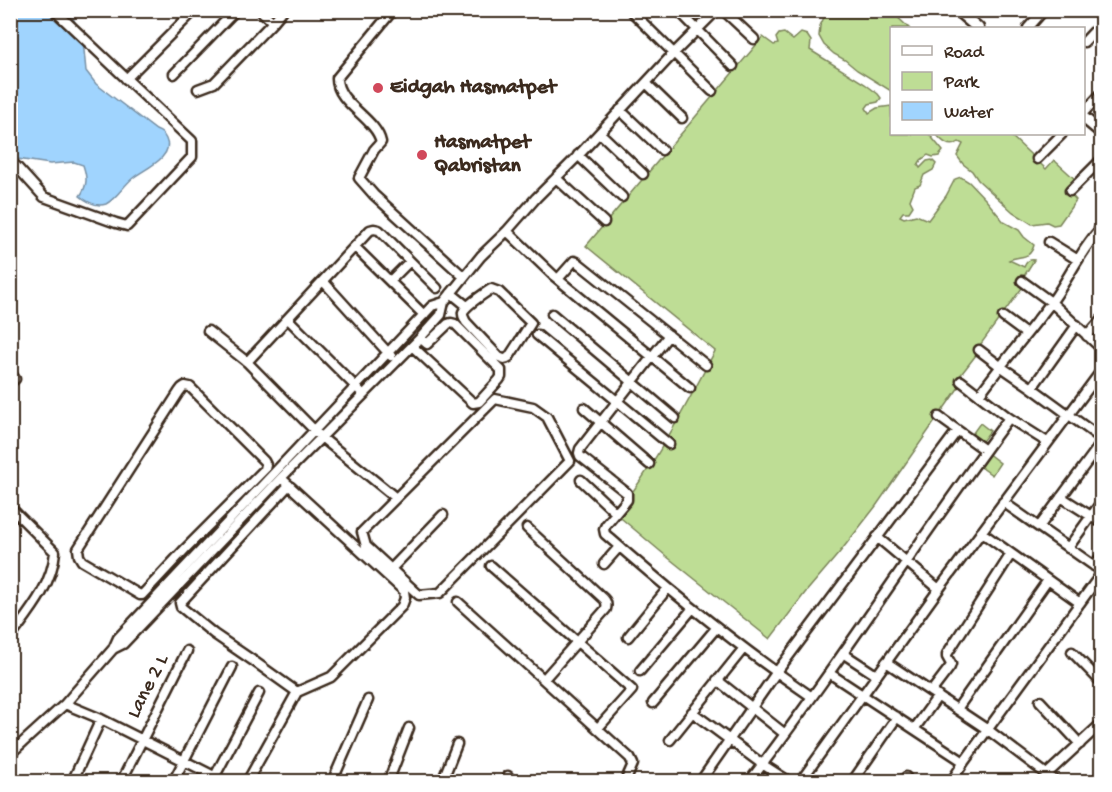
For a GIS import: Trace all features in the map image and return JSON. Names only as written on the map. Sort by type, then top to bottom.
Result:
[{"type":"street","points":[[10,166],[16,166],[44,197],[127,226],[192,158],[192,141],[54,10]]},
{"type":"street","points":[[126,79],[195,10]]},
{"type":"street","points":[[174,74],[236,10]]},
{"type":"street","points":[[260,10],[273,22]]},
{"type":"street","points":[[198,89],[214,83],[282,10]]},
{"type":"street","points":[[393,10],[337,78],[337,86],[350,104],[379,135],[381,142],[374,150],[359,178],[374,195],[464,277]]},
{"type":"street","points":[[630,10],[712,92]]},
{"type":"street","points":[[678,10],[733,66]]},
{"type":"street","points":[[141,618],[318,434],[420,338],[441,315],[444,302],[481,256],[717,10]]},
{"type":"street","points":[[723,10],[754,39]]},
{"type":"street","points":[[957,10],[977,27]]},
{"type":"street","points":[[1029,27],[1044,10]]},
{"type":"street","points":[[1085,40],[1101,23]]},
{"type":"street","points":[[646,83],[682,118]]},
{"type":"street","points":[[1085,110],[1101,93]]},
{"type":"street","points":[[620,110],[662,150]]},
{"type":"street","points":[[1085,120],[1101,133]]},
{"type":"street","points":[[600,133],[643,174]]},
{"type":"street","points":[[1037,159],[1061,135]]},
{"type":"street","points":[[578,155],[622,197]]},
{"type":"street","points":[[1070,191],[1101,159]]},
{"type":"street","points":[[556,178],[604,222]]},
{"type":"street","points":[[979,395],[1051,302],[1101,226]]},
{"type":"street","points":[[247,362],[370,230],[379,230],[437,288]]},
{"type":"street","points":[[507,231],[558,279],[690,388]]},
{"type":"street","points":[[1049,242],[1078,260]]},
{"type":"street","points":[[355,247],[424,315]]},
{"type":"street","points":[[558,279],[574,261],[577,262],[706,365]]},
{"type":"street","points":[[390,281],[410,262]]},
{"type":"street","points":[[323,281],[397,362]]},
{"type":"street","points":[[1022,281],[1051,302],[1101,348]]},
{"type":"street","points":[[495,290],[531,322],[509,357],[502,359],[466,322],[463,312],[467,306],[487,291],[495,290]]},
{"type":"street","points":[[451,293],[467,306]]},
{"type":"street","points":[[188,594],[182,589],[192,563],[281,478],[356,387],[432,306],[444,302]]},
{"type":"street","points":[[552,314],[675,418]]},
{"type":"street","points":[[1003,317],[1026,334]]},
{"type":"street","points":[[288,319],[363,394]]},
{"type":"street","points":[[1087,336],[1101,319]]},
{"type":"street","points":[[412,346],[473,403],[479,402],[501,377],[501,370],[455,324],[448,324],[427,344],[420,338]]},
{"type":"street","points":[[1032,388],[1077,325]]},
{"type":"street","points":[[208,331],[247,362],[318,434],[396,498]]},
{"type":"street","points":[[537,335],[669,444]]},
{"type":"street","points":[[669,335],[580,449],[580,456],[627,493],[627,500],[606,525],[605,534],[717,627],[776,673],[812,697]]},
{"type":"street","points":[[979,350],[1101,440],[1039,527]]},
{"type":"street","points":[[800,782],[862,694],[1101,370]]},
{"type":"street","points":[[10,372],[15,379],[10,383]]},
{"type":"street","points":[[961,381],[1010,418],[1047,442]]},
{"type":"street","points":[[185,386],[190,387],[264,460],[266,465],[265,469],[177,559],[140,595],[82,561],[78,549],[185,386]]},
{"type":"street","points":[[495,399],[533,407],[547,417],[570,460],[440,593],[418,595],[366,546],[362,532],[396,498],[495,399]]},
{"type":"street","points":[[584,408],[649,464]]},
{"type":"street","points":[[939,417],[985,450]]},
{"type":"street","points":[[749,782],[844,654],[906,562],[1010,418]]},
{"type":"street","points":[[700,782],[776,673],[957,430]]},
{"type":"street","points":[[247,782],[297,692],[331,677],[402,606],[405,598],[405,591],[281,478]]},
{"type":"street","points":[[581,480],[616,513]]},
{"type":"street","points":[[180,603],[289,485]]},
{"type":"street","points":[[1061,497],[1101,523]]},
{"type":"street","points":[[1068,548],[1101,501]]},
{"type":"street","points":[[951,782],[1101,574],[1100,570],[1003,502]]},
{"type":"street","points":[[10,507],[55,552],[51,574],[39,597],[10,638]]},
{"type":"street","points":[[392,569],[443,515]]},
{"type":"street","points":[[527,528],[606,602],[606,609],[544,680]]},
{"type":"street","points":[[981,532],[1080,603]]},
{"type":"street","points":[[877,537],[939,589]]},
{"type":"street","points":[[604,564],[619,547]]},
{"type":"street","points":[[186,548],[192,563]]},
{"type":"street","points":[[915,728],[950,667],[947,654],[1011,554]]},
{"type":"street","points":[[1094,566],[1101,555]]},
{"type":"street","points":[[177,559],[192,563]]},
{"type":"street","points":[[491,566],[632,690],[598,728]]},
{"type":"street","points":[[10,754],[65,704],[113,649],[118,638],[165,600],[186,579]]},
{"type":"street","points":[[957,709],[1048,580]]},
{"type":"street","points":[[628,637],[668,588]]},
{"type":"street","points":[[165,600],[175,598],[181,607],[214,634],[297,692]]},
{"type":"street","points":[[458,602],[632,760],[632,769],[626,782]]},
{"type":"street","points":[[640,671],[693,608]]},
{"type":"street","points":[[653,703],[717,627]]},
{"type":"street","points":[[670,740],[744,648]]},
{"type":"street","name":"Lane 2 L","points":[[121,782],[188,651]]},
{"type":"street","points":[[1072,652],[1101,683]]},
{"type":"street","points":[[844,654],[876,675]]},
{"type":"street","points":[[886,662],[988,730],[1057,782]]},
{"type":"street","points":[[173,782],[232,667]]},
{"type":"street","points":[[829,673],[964,762]]},
{"type":"street","points":[[717,680],[785,734]]},
{"type":"street","points":[[215,776],[259,693]]},
{"type":"street","points":[[332,782],[368,700]]},
{"type":"street","points":[[1040,701],[1080,744]]},
{"type":"street","points":[[65,704],[101,719],[226,782]]},
{"type":"street","points":[[692,712],[790,782]]},
{"type":"street","points":[[852,782],[897,717]]},
{"type":"street","points":[[72,782],[101,719]]},
{"type":"street","points":[[1041,782],[1101,723]]},
{"type":"street","points":[[387,782],[409,728]]},
{"type":"street","points":[[442,782],[457,744]]},
{"type":"green space","points":[[827,11],[891,11],[908,27],[890,27],[890,90],[857,70],[824,45],[819,36],[820,26]]},
{"type":"green space","points":[[784,33],[793,40],[801,33],[807,35],[811,41],[810,50],[878,94],[881,98],[878,102],[869,104],[866,108],[869,113],[877,108],[890,106],[890,135],[930,135],[943,151],[939,156],[928,155],[921,160],[918,165],[920,168],[927,161],[932,160],[936,164],[933,170],[924,175],[920,185],[915,187],[910,200],[913,206],[909,212],[903,212],[900,216],[904,218],[916,215],[928,220],[946,196],[955,179],[961,177],[969,182],[1004,222],[1019,230],[1034,245],[1027,255],[1009,260],[1024,267],[1028,261],[1034,260],[1024,276],[1022,288],[959,377],[959,387],[876,506],[770,639],[616,514],[657,455],[715,351],[586,246],[763,37],[774,45],[778,44],[776,38],[779,34]]},
{"type":"green space","points":[[937,135],[1010,135],[1046,169],[1054,160],[1076,180],[1067,190],[1076,200],[1059,224],[1053,225],[1047,222],[1032,224],[1013,212],[963,164],[957,156],[963,144],[959,142],[952,145]]},
{"type":"green space","points":[[980,423],[990,431],[980,444],[970,437]]},
{"type":"green space","points":[[987,453],[1000,463],[992,475],[978,465]]},
{"type":"water","points":[[10,11],[70,11],[83,40],[86,71],[96,84],[162,133],[166,139],[168,145],[162,157],[133,178],[106,204],[92,203],[80,196],[86,181],[83,165],[74,162],[50,164],[11,158]]},
{"type":"place","name":"Eidgah Hasmatpet","points":[[378,88]]},
{"type":"place","name":"Hasmatpet Qabristan","points":[[422,155]]}]
